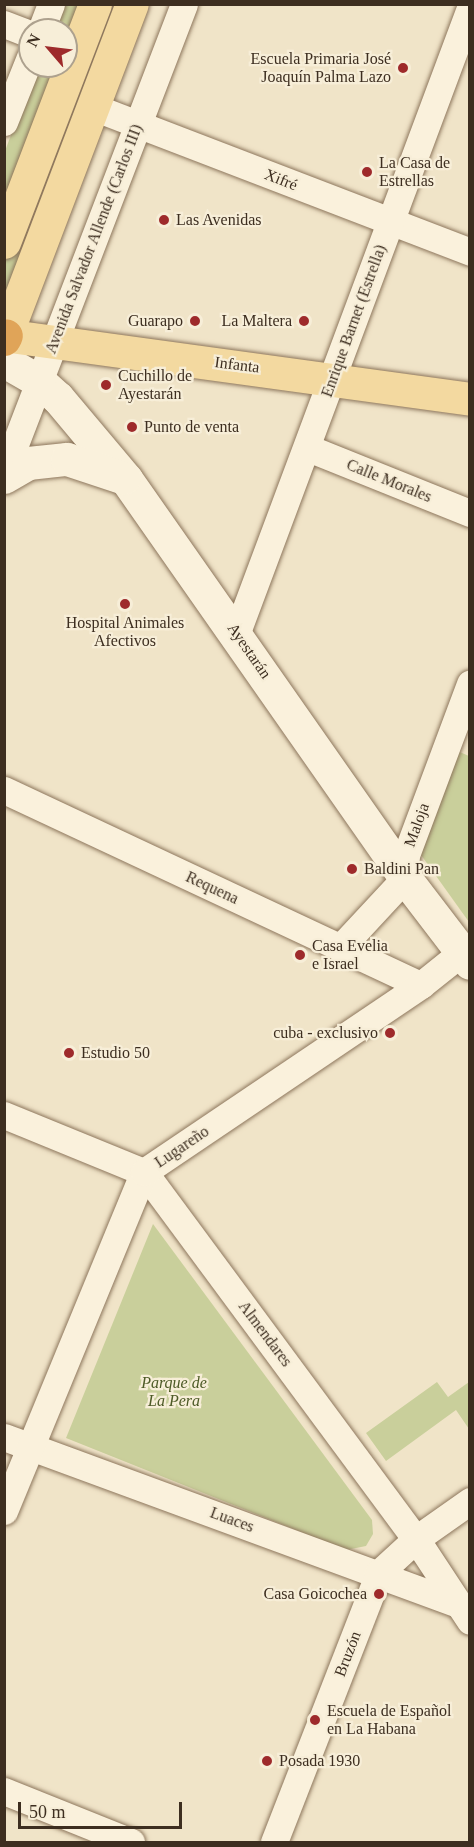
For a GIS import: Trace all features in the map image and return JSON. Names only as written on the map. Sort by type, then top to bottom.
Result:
[{"type":"main road","points":[[4,242],[95,4]]},
{"type":"main road","points":[[5,341],[132,4]]},
{"type":"main road","name":"Infanta","points":[[5,341],[55,341],[470,399]]},
{"type":"main road","name":"Ayestarán","points":[[5,341],[126,479],[237,632],[405,878],[465,958]]},
{"type":"main road","points":[[4,477],[28,463],[67,459],[126,479]]},
{"type":"street","name":"Avenida Salvador Allende (Carlos III)","points":[[4,473],[184,4]]},
{"type":"street","name":"Enrique Barnet (Estrella)","points":[[237,632],[308,448],[470,8]]},
{"type":"street","points":[[4,122],[22,78]]},
{"type":"street","name":"Xifré","points":[[93,107],[138,122],[389,223],[470,252]]},
{"type":"street","name":"Calle Morales","points":[[308,448],[470,513]]},
{"type":"street","name":"Maloja","points":[[405,878],[406,855],[470,684]]},
{"type":"street","name":"Requena","points":[[4,790],[420,985]]},
{"type":"street","points":[[340,948],[405,878]]},
{"type":"street","name":"Lugareño","points":[[4,1511],[144,1172],[420,985],[465,958]]},
{"type":"street","points":[[4,1115],[144,1172]]},
{"type":"street","name":"Almendares","points":[[144,1172],[416,1539],[464,1613]]},
{"type":"street","name":"Luaces","points":[[4,1437],[380,1573],[464,1613]]},
{"type":"street","name":"Bruzón","points":[[274,1842],[380,1573],[416,1539],[470,1501]]},
{"type":"street","points":[[4,1791],[131,1842]]},
{"type":"green space","points":[[60,5],[80,5],[75,18],[55,18]]},
{"type":"green space","points":[[103,5],[115,5],[5,293],[5,263],[75,78],[78,78],[78,71]]},
{"type":"green space","points":[[32,78],[52,78],[5,203],[5,151]]},
{"type":"green space","points":[[455,750],[469,756],[469,922],[416,848]]},
{"type":"green space","name":"Parque de La Pera","points":[[153,1224],[372,1520],[373,1534],[366,1546],[346,1550],[66,1438]]},
{"type":"green space","points":[[437,1382],[448,1397],[469,1382],[469,1429],[456,1410],[386,1461],[366,1433]]},
{"type":"place","name":"Escuela Primaria José Joaquín Palma Lazo","points":[[403,68]]},
{"type":"place","name":"La Casa de Estrellas","points":[[367,172]]},
{"type":"place","name":"Las Avenidas","points":[[164,220]]},
{"type":"place","name":"Guarapo","points":[[195,321]]},
{"type":"place","name":"La Maltera","points":[[304,321]]},
{"type":"place","name":"Cuchillo de Ayestarán","points":[[106,385]]},
{"type":"place","name":"Punto de venta","points":[[132,427]]},
{"type":"place","name":"Hospital Animales Afectivos","points":[[125,604]]},
{"type":"place","name":"Baldini Pan","points":[[352,869]]},
{"type":"place","name":"Casa Evelia e Israel","points":[[300,955]]},
{"type":"place","name":"cuba - exclusivo","points":[[390,1033]]},
{"type":"place","name":"Estudio 50","points":[[69,1053]]},
{"type":"place","name":"Casa Goicochea","points":[[379,1594]]},
{"type":"place","name":"Escuela de Español en La Habana","points":[[315,1720]]},
{"type":"place","name":"Posada 1930","points":[[267,1761]]}]
